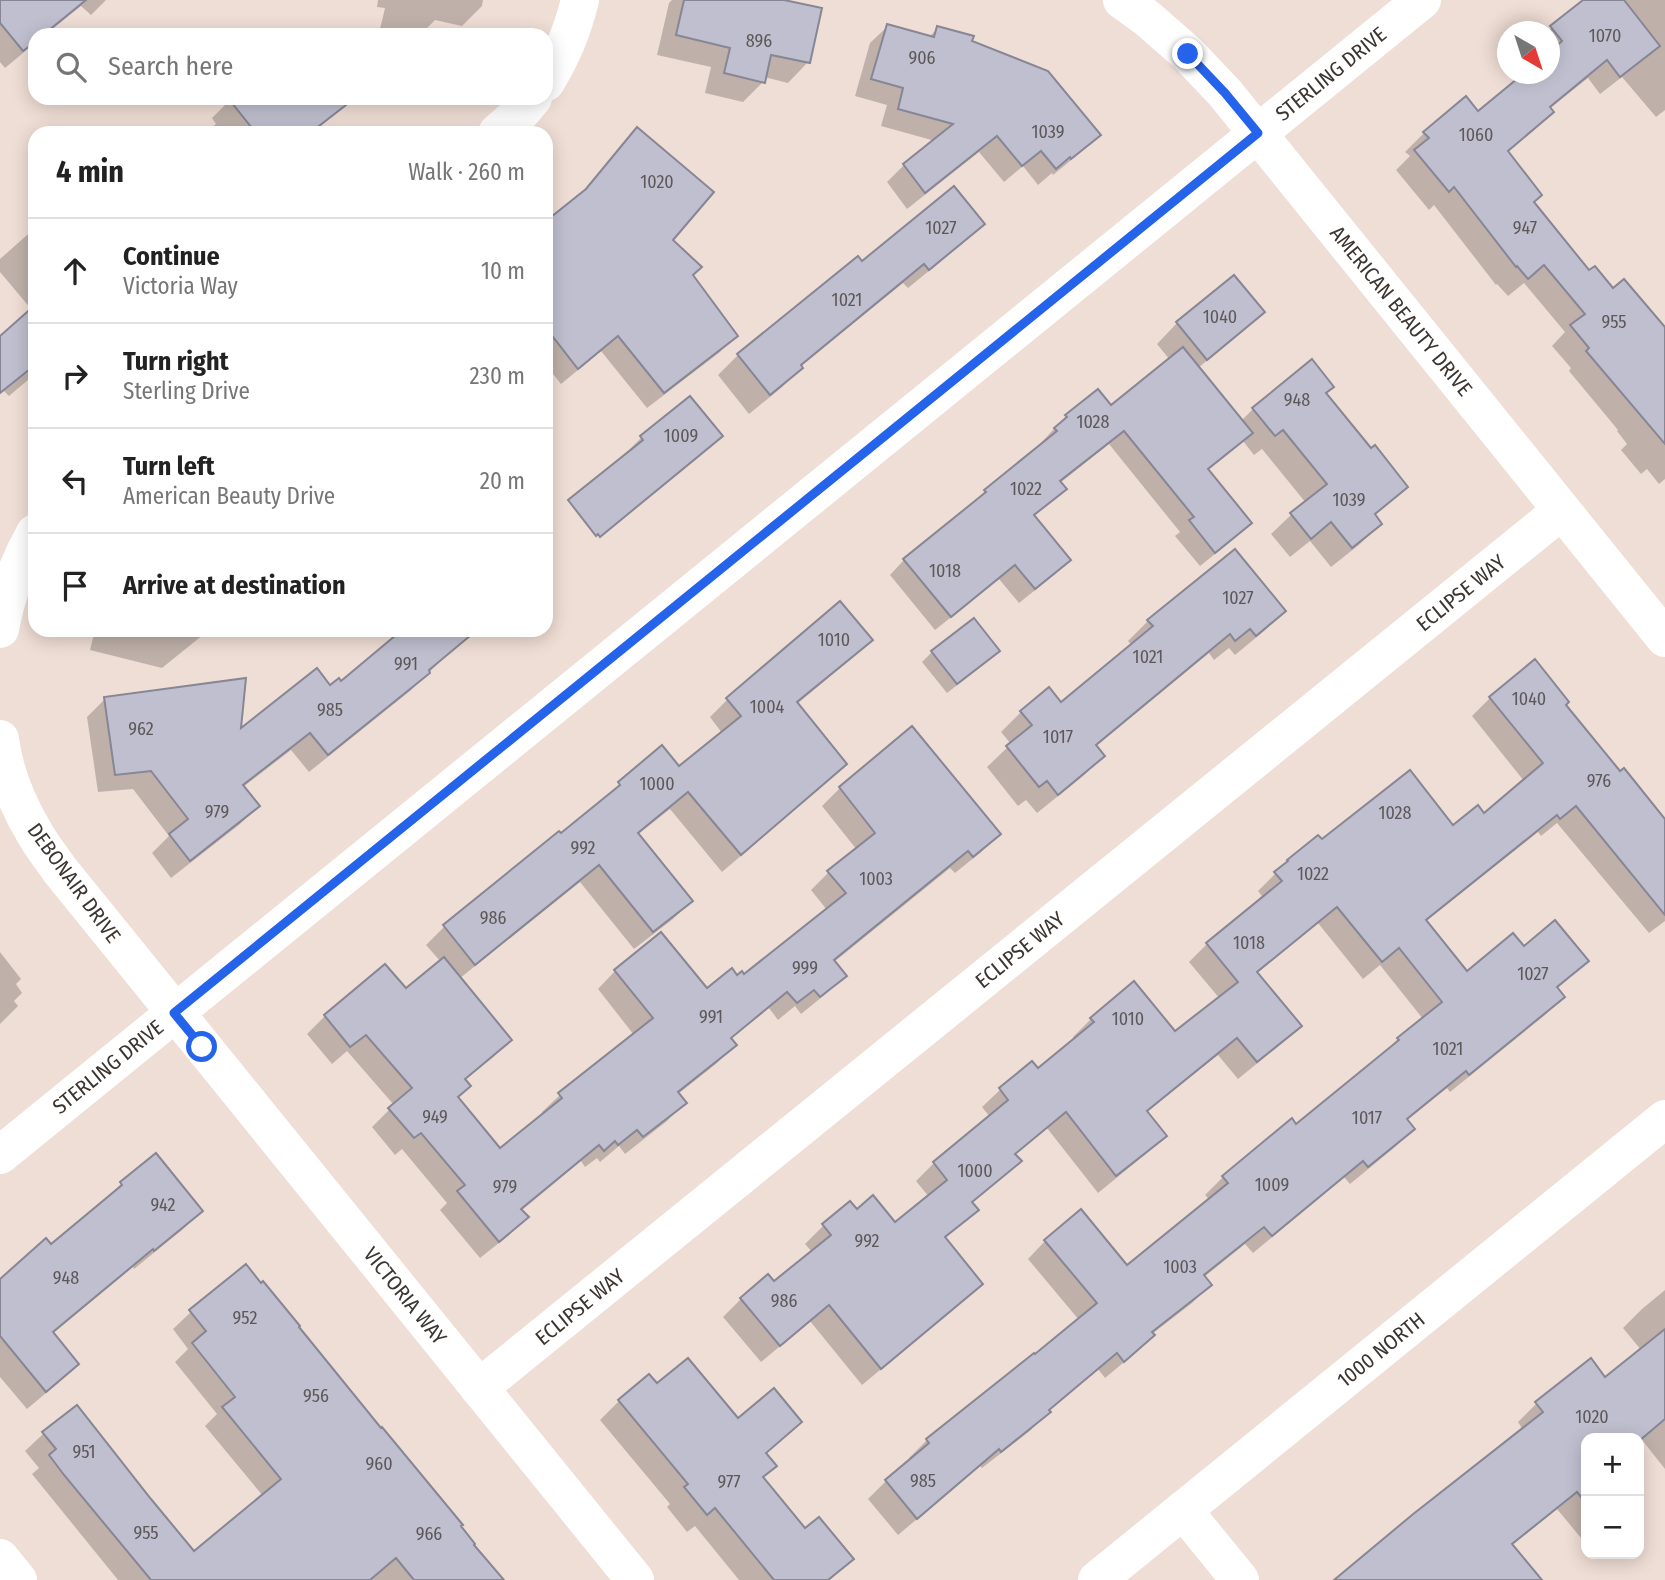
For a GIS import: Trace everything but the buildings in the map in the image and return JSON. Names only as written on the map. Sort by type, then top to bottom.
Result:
[{"type":"street","points":[[553,71],[573,28],[580,0]]},
{"type":"street","name":"AMERICAN BEAUTY DRIVE","points":[[1122,0],[1188,54],[1225,93],[1665,638]]},
{"type":"street","name":"STERLING DRIVE","points":[[0,1155],[1422,0]]},
{"type":"street","points":[[505,126],[527,105]]},
{"type":"street","name":"ECLIPSE WAY","points":[[479,1388],[1561,511]]},
{"type":"street","points":[[0,629],[4,605],[19,561],[28,545]]},
{"type":"street","name":"DEBONAIR DRIVE","points":[[0,739],[16,793],[34,833],[59,869],[174,1013]]},
{"type":"street","name":"VICTORIA WAY","points":[[174,1013],[635,1580]]},
{"type":"street","name":"1000 NORTH","points":[[1097,1580],[1665,1119]]},
{"type":"street","points":[[1183,1510],[1240,1580]]},
{"type":"street","points":[[0,1558],[18,1580]]},
{"type":"route","points":[[202,1047],[174,1013],[1258,133],[1188,54]]}]
